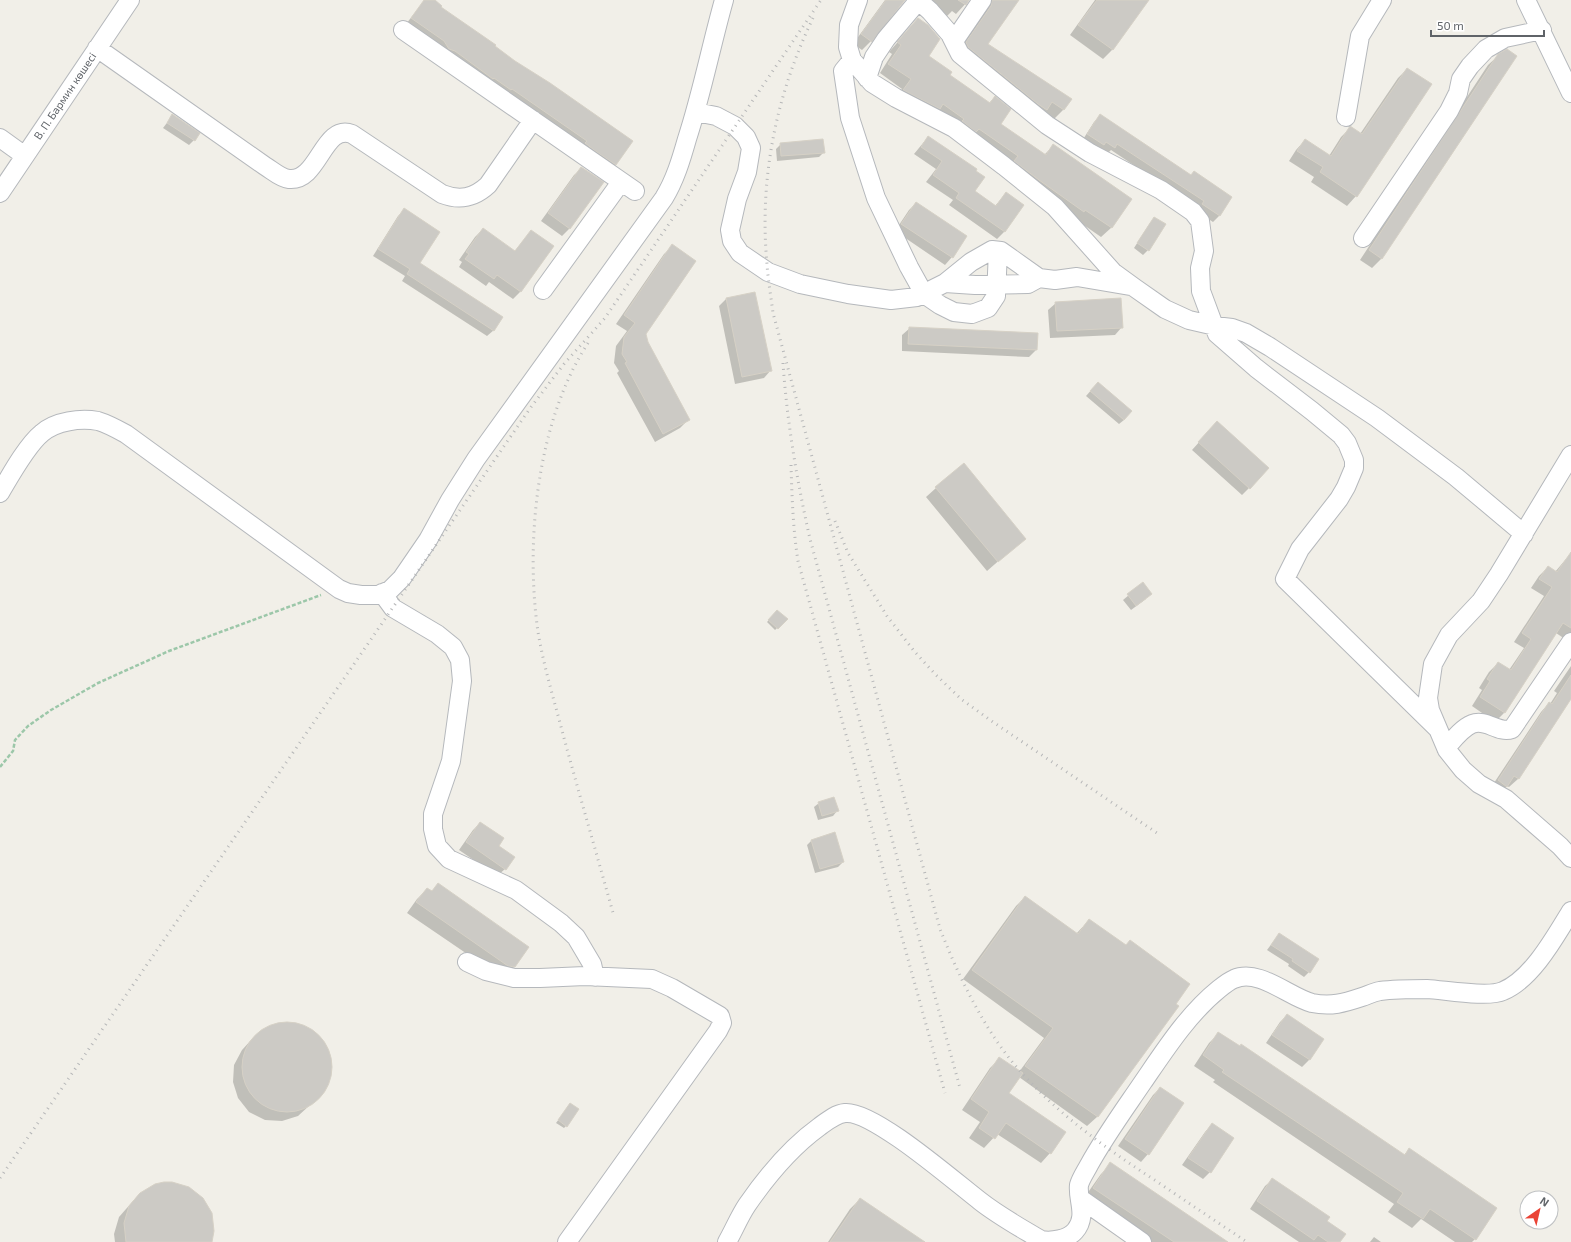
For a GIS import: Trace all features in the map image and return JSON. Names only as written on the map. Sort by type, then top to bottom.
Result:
[{"type":"street","name":"В. П. Бармин көшесі","points":[[0,193],[130,0]]},
{"type":"street","points":[[0,493],[12,472],[42,433],[54,426],[69,421],[97,421],[126,434],[339,589],[348,593],[361,595],[382,593],[390,590],[402,578],[428,540],[450,500],[476,459],[673,184],[696,112],[724,0]]},
{"type":"street","points":[[858,0],[849,24],[848,47],[852,60],[872,83],[896,98],[954,128],[1004,166],[1055,207],[1114,272],[1131,286],[1165,309],[1190,320],[1215,326],[1232,328],[1246,333],[1270,347],[1377,418],[1456,477],[1524,534]]},
{"type":"street","points":[[954,41],[982,0]]},
{"type":"street","points":[[1346,117],[1360,36],[1382,0]]},
{"type":"street","points":[[1526,0],[1542,30],[1571,93]]},
{"type":"street","points":[[867,78],[874,57],[886,39],[919,1],[940,21],[954,41],[960,54],[1047,125],[1090,153],[1161,190],[1193,212],[1200,221],[1204,251],[1200,268],[1201,291],[1217,334],[1234,350],[1341,435],[1348,443],[1352,451],[1354,468],[1346,487],[1339,499],[1300,550],[1285,579],[1438,729]]},
{"type":"street","points":[[403,30],[628,186],[543,290]]},
{"type":"street","points":[[1363,238],[1449,111],[1458,93],[1461,79],[1470,66],[1486,49],[1505,38],[1542,30]]},
{"type":"street","points":[[97,48],[265,166],[289,179],[299,178],[306,173],[333,138],[339,132],[346,131],[442,194],[450,197],[470,197],[480,192],[488,185],[533,120]]},
{"type":"street","points":[[852,60],[843,71],[850,118],[876,198],[909,267],[924,294],[940,305],[954,312],[972,314],[988,308],[996,296],[998,251]]},
{"type":"street","points":[[696,112],[716,116],[735,126],[746,137],[751,148],[747,172],[736,199],[730,230],[732,241],[740,253],[768,272],[800,284],[848,294],[891,300],[918,297],[945,283],[971,262],[992,250],[1001,251],[1039,278],[1056,280],[1077,277],[1131,286]]},
{"type":"street","points":[[0,138],[25,156]]},
{"type":"street","points":[[945,283],[975,285],[1028,284],[1039,278]]},
{"type":"street","points":[[1571,455],[1524,534],[1481,601],[1449,635],[1433,664],[1428,698],[1430,710],[1446,748],[1463,770],[1479,784],[1506,799],[1560,846],[1571,858]]},
{"type":"street","points":[[382,593],[393,608],[437,634],[453,647],[460,660],[462,681],[451,761],[433,814],[433,829],[437,846],[449,859],[516,890],[561,923],[576,937],[592,964],[595,977]]},
{"type":"street","points":[[1446,748],[1471,724],[1484,722],[1503,730],[1512,729],[1571,642]]},
{"type":"street","points":[[727,1242],[747,1206],[777,1165],[808,1135],[836,1115],[845,1113],[856,1113],[884,1128],[952,1177],[981,1202],[1042,1240],[1047,1242],[1065,1238],[1075,1231],[1080,1220],[1082,1210],[1080,1184],[1100,1144],[1158,1060],[1191,1017],[1217,991],[1228,983],[1236,978],[1249,977],[1280,987],[1299,998],[1312,1003],[1332,1006],[1378,991],[1427,989],[1484,993],[1502,992],[1514,985],[1533,968],[1571,911]]},
{"type":"street","points":[[468,962],[486,971],[514,978],[595,977],[652,979],[672,988],[720,1016],[722,1023],[567,1242]]},
{"type":"street","points":[[1081,1199],[1142,1242]]},
{"type":"path","points":[[0,767],[14,751],[15,740],[28,726],[51,710],[98,683],[169,652],[339,589]]},
{"type":"building","points":[[424,0],[435,0],[442,6],[441,7],[496,45],[495,46],[515,61],[550,83],[633,141],[616,165],[585,143],[587,141],[512,89],[511,90],[494,78],[493,79],[455,51],[449,49],[444,41],[411,18]]},
{"type":"building","points":[[886,0],[905,0],[872,42],[861,34]]},
{"type":"building","points":[[958,0],[969,0],[966,5]]},
{"type":"building","points":[[992,0],[1019,0],[988,44],[1072,99],[1064,110],[1052,102],[1047,110],[968,47],[966,42],[991,6]]},
{"type":"building","points":[[1097,0],[1149,0],[1113,50],[1078,25]]},
{"type":"building","points":[[918,18],[928,25],[940,39],[929,56],[952,72],[950,75],[990,103],[995,96],[1011,109],[1001,124],[1046,155],[1053,144],[1132,199],[1112,228],[1085,210],[1084,212],[1039,180],[1014,161],[1018,156],[979,129],[976,132],[962,121],[964,119],[943,104],[940,109],[903,90],[911,79],[888,64],[901,45],[897,42]]},
{"type":"building","points":[[1507,49],[1517,56],[1382,259],[1369,250],[1498,54]]},
{"type":"building","points":[[1407,68],[1432,84],[1357,197],[1320,172],[1323,167],[1297,151],[1305,139],[1331,156],[1350,126],[1362,134]]},
{"type":"building","points":[[172,114],[200,133],[195,141],[167,123]]},
{"type":"building","points":[[1100,114],[1191,175],[1194,171],[1232,197],[1220,216],[1202,204],[1204,201],[1117,144],[1115,148],[1106,142],[1104,145],[1087,134]]},
{"type":"building","points":[[928,136],[977,169],[976,171],[985,177],[975,191],[996,206],[1006,192],[1024,205],[1005,232],[956,198],[959,193],[933,175],[942,161],[921,147]]},
{"type":"building","points":[[823,139],[825,153],[781,156],[780,143]]},
{"type":"building","points":[[581,167],[604,182],[570,229],[548,213]]},
{"type":"building","points":[[916,202],[967,236],[953,258],[901,224]]},
{"type":"building","points":[[404,208],[440,232],[420,263],[503,317],[494,331],[407,274],[410,269],[378,249]]},
{"type":"building","points":[[1154,217],[1166,224],[1149,251],[1137,243]]},
{"type":"building","points":[[483,228],[515,251],[531,230],[554,246],[521,292],[497,275],[494,279],[465,259],[469,254],[466,252]]},
{"type":"building","points":[[672,244],[696,261],[646,334],[648,342],[690,420],[663,434],[625,363],[627,362],[622,354],[624,337],[635,323],[624,315]]},
{"type":"building","points":[[755,292],[772,371],[742,377],[726,298]]},
{"type":"building","points":[[1121,298],[1123,328],[1057,331],[1055,302]]},
{"type":"building","points":[[909,327],[1038,333],[1037,350],[908,344]]},
{"type":"building","points":[[1098,382],[1132,411],[1124,420],[1090,391]]},
{"type":"building","points":[[1217,421],[1269,468],[1250,489],[1198,442]]},
{"type":"building","points":[[964,463],[1026,539],[998,562],[935,487]]},
{"type":"building","points":[[1571,552],[1571,628],[1563,623],[1505,713],[1480,697],[1490,681],[1487,679],[1498,662],[1511,670],[1531,639],[1522,633],[1552,587],[1539,579],[1548,566],[1557,572]]},
{"type":"building","points":[[1143,582],[1152,594],[1136,606],[1127,594]]},
{"type":"building","points":[[777,610],[788,619],[778,629],[768,620]]},
{"type":"building","points":[[1571,675],[1571,699],[1519,779],[1514,776],[1507,787],[1498,780],[1549,702],[1552,704]]},
{"type":"building","points":[[834,797],[839,811],[822,816],[818,802]]},
{"type":"building","points":[[480,822],[504,838],[499,846],[515,857],[506,870],[466,842]]},
{"type":"building","points":[[835,832],[844,862],[820,869],[811,840]]},
{"type":"building","points":[[438,883],[529,947],[515,967],[508,966],[416,902],[427,888],[432,891]]},
{"type":"building","points":[[1025,896],[1078,934],[1089,919],[1126,945],[1130,940],[1190,984],[1176,1004],[1179,1006],[1098,1117],[1025,1066],[1053,1028],[972,970]]},
{"type":"building","points":[[1279,933],[1319,959],[1310,973],[1292,961],[1293,959],[1271,945]]},
{"type":"building","points":[[1287,1014],[1324,1039],[1310,1060],[1272,1035]]},
{"type":"building","points":[[287,1022],[304,1025],[319,1035],[329,1050],[332,1067],[329,1084],[319,1099],[304,1109],[287,1112],[270,1109],[255,1099],[245,1084],[242,1067],[245,1050],[255,1035],[270,1025]]},
{"type":"building","points":[[1218,1032],[1240,1046],[1241,1044],[1405,1155],[1409,1148],[1497,1208],[1476,1240],[1430,1209],[1423,1219],[1397,1202],[1403,1193],[1222,1072],[1224,1070],[1203,1055]]},
{"type":"building","points":[[999,1057],[1023,1073],[1009,1093],[1066,1132],[1051,1154],[1006,1123],[995,1139],[979,1128],[989,1112],[971,1099]]},
{"type":"building","points":[[1160,1087],[1184,1103],[1149,1155],[1125,1139]]},
{"type":"building","points":[[570,1103],[579,1109],[567,1127],[558,1120]]},
{"type":"building","points":[[1212,1123],[1234,1138],[1211,1173],[1188,1158]]},
{"type":"building","points":[[1110,1162],[1228,1242],[1174,1242],[1093,1188]]},
{"type":"building","points":[[1272,1178],[1330,1217],[1327,1221],[1346,1234],[1340,1242],[1328,1242],[1318,1235],[1314,1240],[1257,1201]]},
{"type":"building","points":[[172,1182],[189,1187],[203,1198],[212,1213],[214,1231],[212,1242],[126,1242],[124,1223],[129,1206],[140,1193],[155,1184]]},
{"type":"building","points":[[860,1198],[925,1242],[830,1242]]},
{"type":"railway","points":[[0,1178],[531,407],[564,364],[605,318],[821,0]]},
{"type":"railway","points":[[813,18],[789,77],[773,138],[768,169],[766,201],[765,232],[767,270],[773,313],[940,929],[964,985],[984,1022],[1007,1056],[1035,1087],[1051,1103],[1102,1144],[1247,1242]]},
{"type":"railway","points":[[588,343],[571,374],[557,408],[546,445],[539,483],[535,521],[533,559],[534,597],[540,645],[546,672],[613,913]]},
{"type":"railway","points":[[783,363],[793,451],[810,539],[960,1088]]},
{"type":"railway","points":[[791,465],[792,501],[798,561],[945,1093]]},
{"type":"railway","points":[[835,521],[848,553],[887,616],[914,651],[935,674],[961,699],[993,722],[1157,833]]}]
